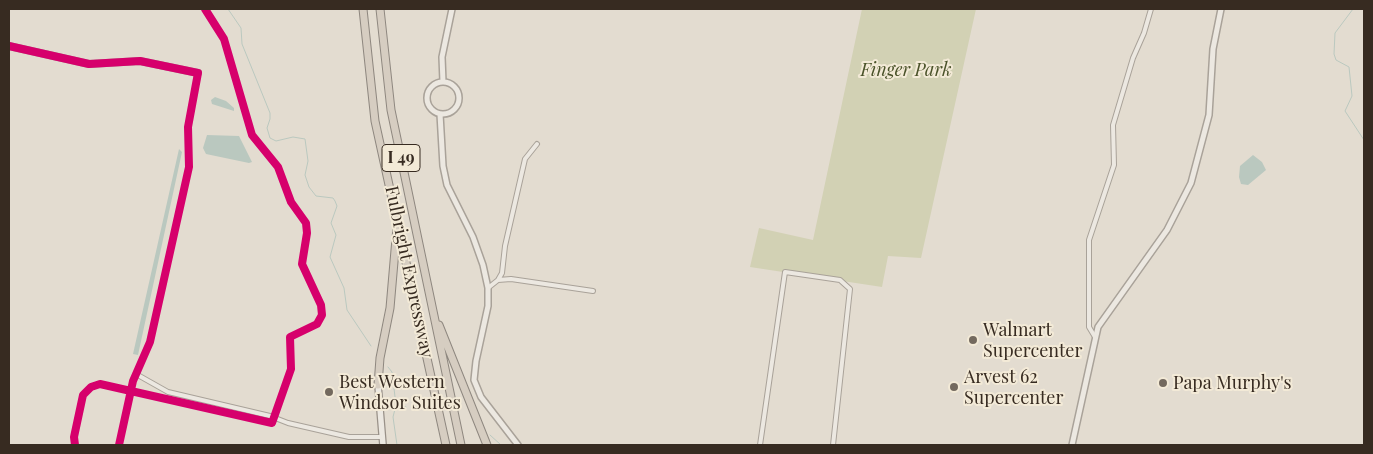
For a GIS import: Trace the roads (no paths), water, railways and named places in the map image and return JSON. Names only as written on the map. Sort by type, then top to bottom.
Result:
[{"type":"highway","name":"Fulbright Expressway","points":[[363,9],[375,121],[446,445]]},
{"type":"highway","name":"Fulbright Expressway","points":[[380,9],[391,110],[461,445]]},
{"type":"highway","points":[[378,385],[380,358],[390,308],[397,219]]},
{"type":"highway","points":[[431,307],[487,445]]},
{"type":"main road","points":[[378,385],[383,445]]},
{"type":"street","points":[[443,82],[442,57],[452,9]]},
{"type":"street","points":[[1095,337],[1089,327],[1089,240],[1114,165],[1113,125],[1133,58],[1144,33],[1151,9]]},
{"type":"street","points":[[1072,445],[1095,337],[1103,317],[1167,230],[1188,192],[1209,115],[1213,49],[1221,9]]},
{"type":"street","points":[[9,46],[89,64],[140,61],[198,73],[188,127],[189,167],[150,342],[136,374],[119,445]]},
{"type":"street","points":[[443,82],[453,86],[459,100],[454,110],[440,114],[430,108],[427,98],[430,89],[443,82]]},
{"type":"street","points":[[440,114],[443,166],[447,185],[473,237],[483,265],[488,288],[488,306],[474,380],[480,396],[518,445]]},
{"type":"street","points":[[488,288],[498,280],[502,273],[506,240],[525,159],[537,144]]},
{"type":"street","points":[[760,445],[785,272],[840,280],[846,284],[850,295],[833,445]]},
{"type":"street","points":[[498,280],[510,279],[593,291]]},
{"type":"street","points":[[136,374],[168,392],[270,416],[288,423],[349,437],[382,437]]},
{"type":"waterway","points":[[228,9],[241,28],[242,44],[270,113],[267,128],[270,138],[276,141],[293,137],[305,139],[308,161],[305,175],[309,187],[316,196],[333,198],[335,201],[337,206],[331,223],[336,235],[330,257],[344,288],[347,310],[371,346]]},
{"type":"waterway","points":[[1353,9],[1335,33],[1334,54],[1336,60],[1349,67],[1352,96],[1345,111],[1364,140]]},
{"type":"waterway","points":[[388,367],[392,372],[396,405],[393,417],[397,445]]},
{"type":"waterway","points":[[397,405],[406,407]]},
{"type":"waterway","points":[[490,435],[501,445]]},
{"type":"place","name":"Walmart Supercenter","points":[[973,340]]},
{"type":"place","name":"Papa Murphy's","points":[[1163,383]]},
{"type":"place","name":"Arvest 62 Supercenter","points":[[954,387]]},
{"type":"place","name":"Best Western Windsor Suites","points":[[329,392]]},
{"type":"park label","name":"Finger Park","points":[[906,70]]}]
